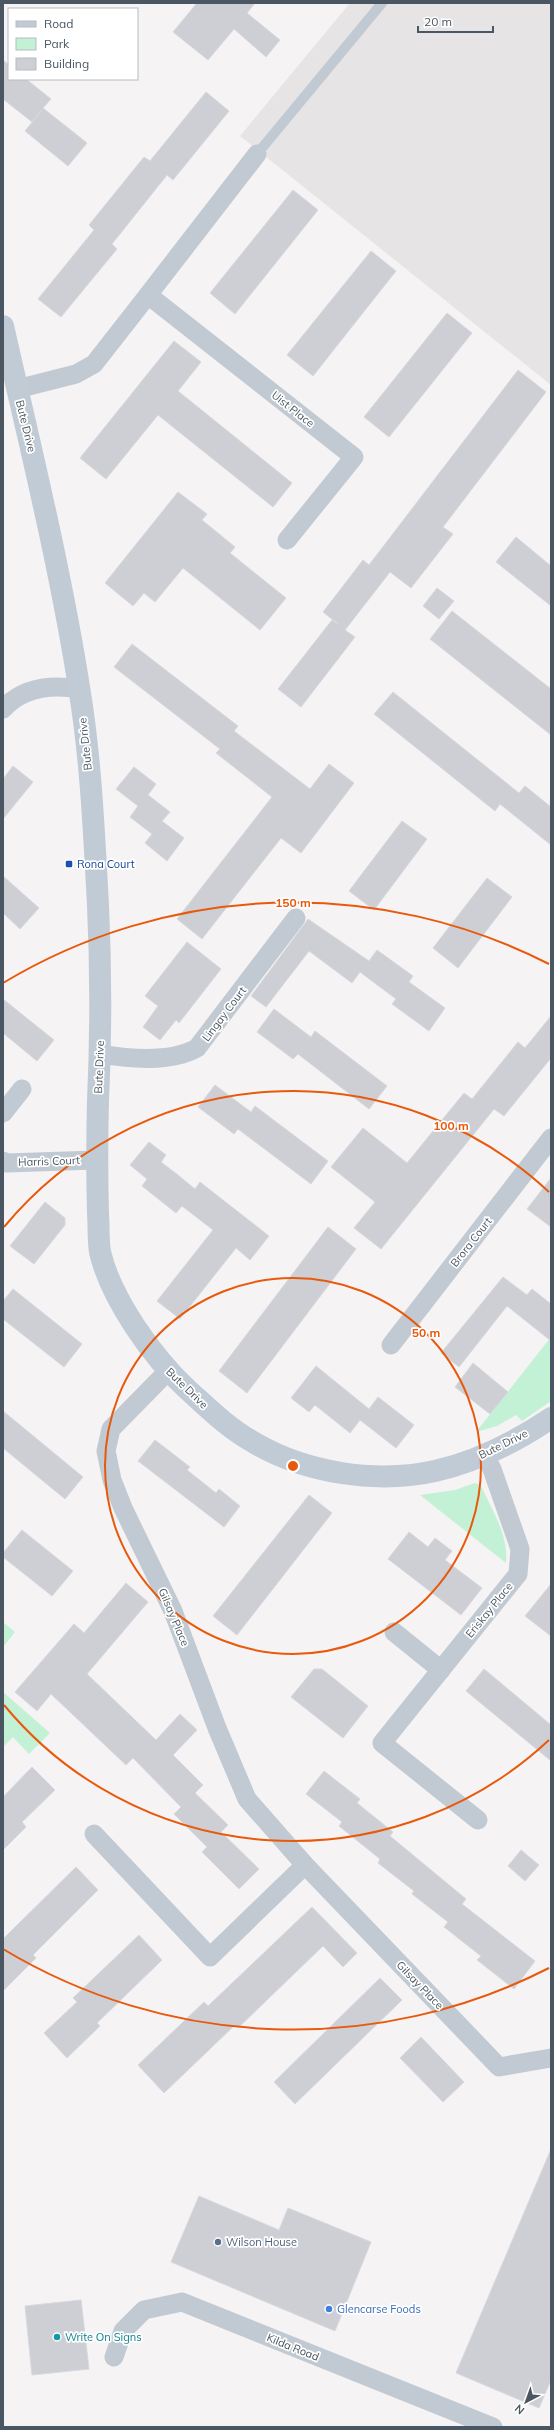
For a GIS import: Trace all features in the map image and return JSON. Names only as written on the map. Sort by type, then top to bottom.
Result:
[{"type":"street","points":[[17,389],[76,374],[94,364],[257,154]]},
{"type":"street","name":"Uist Place","points":[[148,295],[354,457],[287,540]]},
{"type":"street","name":"Bute Drive","points":[[3,326],[38,475],[80,689],[94,842],[100,944],[100,1054],[96,1160],[100,1251],[116,1294],[144,1340],[168,1372],[224,1423],[252,1442],[284,1458],[310,1466],[348,1474],[401,1476],[436,1471],[484,1454],[551,1418]]},
{"type":"street","points":[[3,709],[20,694],[64,686],[80,689]]},
{"type":"street","name":"Lingay Court","points":[[100,1054],[169,1058],[184,1056],[197,1048],[296,918]]},
{"type":"street","points":[[3,1114],[22,1089]]},
{"type":"street","name":"Brora Court","points":[[391,1345],[551,1138]]},
{"type":"street","name":"Harris Court","points":[[3,1161],[6,1163],[96,1160]]},
{"type":"street","name":"Gilsay Place","points":[[168,1372],[111,1428],[106,1451],[112,1480],[173,1611],[217,1728],[248,1799],[305,1865],[499,2067],[551,2058]]},
{"type":"street","name":"Eriskay Place","points":[[478,1820],[382,1743],[518,1574],[520,1550],[492,1468],[484,1454]]},
{"type":"street","points":[[394,1632],[441,1670]]},
{"type":"street","points":[[94,1834],[210,1957],[305,1865]]},
{"type":"street","name":"Kilda Road","points":[[114,2357],[123,2330],[144,2310],[182,2302],[493,2427]]},
{"type":"lane","points":[[257,154],[382,3]]},
{"type":"shaded area","points":[[350,3],[551,3],[551,385],[240,136]]},
{"type":"green space","points":[[551,1337],[551,1401],[522,1421],[516,1415],[497,1426],[476,1432]]},
{"type":"green space","points":[[475,1483],[481,1486],[499,1523],[505,1543],[506,1563],[420,1495],[455,1490]]},
{"type":"green space","points":[[3,1622],[15,1632],[3,1647]]},
{"type":"green space","points":[[3,1692],[50,1733],[29,1754],[13,1737],[3,1747]]},
{"type":"building","points":[[197,3],[255,3],[247,13],[280,40],[266,57],[234,29],[208,60],[173,32]]},
{"type":"building","points":[[3,60],[8,64],[8,80],[27,80],[51,99],[43,108],[87,143],[68,166],[25,131],[42,110],[32,122],[3,99]]},
{"type":"building","points":[[206,92],[229,111],[173,180],[167,175],[112,244],[117,249],[61,317],[38,299],[94,230],[89,225],[144,157],[150,161]]},
{"type":"building","points":[[293,190],[318,210],[235,314],[210,293]]},
{"type":"building","points":[[371,251],[396,271],[313,376],[287,355]]},
{"type":"building","points":[[447,313],[472,333],[389,437],[364,417]]},
{"type":"building","points":[[174,341],[201,362],[178,391],[292,483],[273,507],[158,415],[106,479],[80,458]]},
{"type":"building","points":[[518,370],[546,392],[443,527],[453,534],[411,588],[390,572],[345,630],[355,637],[301,707],[278,689],[332,620],[338,624],[323,612],[363,560],[369,565]]},
{"type":"building","points":[[178,492],[207,514],[202,520],[235,547],[230,553],[286,598],[260,630],[183,568],[155,602],[144,593],[133,606],[105,583]]},
{"type":"building","points":[[516,537],[551,566],[551,606],[496,562]]},
{"type":"building","points":[[437,588],[454,601],[439,619],[423,606]]},
{"type":"building","points":[[452,611],[551,689],[551,735],[430,639]]},
{"type":"building","points":[[132,644],[238,726],[234,731],[310,789],[329,764],[354,783],[301,853],[281,838],[202,939],[177,919],[272,797],[216,753],[220,749],[114,667]]},
{"type":"building","points":[[393,692],[519,793],[525,786],[551,807],[551,845],[500,804],[495,811],[374,714]]},
{"type":"building","points":[[13,766],[33,782],[3,819],[3,779]]},
{"type":"building","points":[[134,767],[156,784],[148,795],[170,812],[162,821],[184,838],[167,861],[145,843],[152,834],[130,817],[138,806],[116,789]]},
{"type":"building","points":[[402,821],[427,839],[374,910],[349,891]]},
{"type":"building","points":[[3,876],[39,908],[20,929],[3,913]]},
{"type":"building","points":[[487,878],[512,897],[458,968],[433,948]]},
{"type":"building","points":[[308,919],[369,961],[377,950],[413,976],[409,982],[445,1008],[429,1031],[392,1004],[396,999],[360,972],[352,983],[309,951],[266,1007],[251,996]]},
{"type":"building","points":[[187,942],[221,969],[179,1023],[176,1020],[160,1040],[143,1027],[158,1006],[145,996]]},
{"type":"building","points":[[3,999],[54,1040],[37,1061],[3,1033]]},
{"type":"building","points":[[274,1009],[311,1037],[315,1031],[387,1086],[369,1109],[298,1054],[293,1059],[257,1032]]},
{"type":"building","points":[[551,1016],[551,1058],[504,1116],[494,1109],[381,1249],[354,1228],[375,1202],[331,1167],[363,1128],[407,1163],[464,1093],[472,1099],[518,1042],[525,1048]]},
{"type":"building","points":[[215,1085],[251,1112],[255,1106],[328,1161],[311,1184],[238,1129],[234,1134],[198,1107]]},
{"type":"building","points":[[149,1142],[166,1155],[161,1162],[195,1189],[200,1182],[269,1236],[250,1260],[236,1248],[180,1319],[157,1301],[213,1230],[182,1206],[176,1213],[142,1186],[147,1179],[130,1165]]},
{"type":"building","points":[[551,1178],[551,1227],[527,1209]]},
{"type":"building","points":[[45,1202],[65,1218],[65,1225],[34,1264],[10,1246]]},
{"type":"building","points":[[328,1227],[356,1249],[247,1393],[219,1371]]},
{"type":"building","points":[[503,1277],[527,1295],[532,1289],[551,1304],[551,1341],[507,1306],[459,1367],[441,1353]]},
{"type":"building","points":[[13,1289],[82,1344],[64,1367],[3,1319],[3,1301]]},
{"type":"building","points":[[473,1363],[508,1392],[490,1414],[455,1387]]},
{"type":"building","points":[[316,1366],[369,1409],[378,1397],[414,1425],[396,1448],[360,1420],[350,1433],[315,1405],[309,1412],[291,1398]]},
{"type":"building","points":[[3,1411],[83,1477],[65,1499],[3,1448]]},
{"type":"building","points":[[155,1440],[190,1467],[187,1470],[216,1493],[219,1489],[240,1506],[224,1527],[138,1461]]},
{"type":"building","points":[[309,1495],[332,1513],[237,1635],[213,1616]]},
{"type":"building","points":[[22,1530],[73,1571],[52,1596],[3,1557],[3,1553]]},
{"type":"building","points":[[409,1532],[428,1547],[435,1538],[452,1551],[445,1560],[482,1588],[461,1615],[388,1559]]},
{"type":"building","points":[[126,1583],[148,1602],[87,1674],[156,1740],[180,1714],[197,1730],[173,1755],[203,1785],[195,1793],[228,1825],[221,1832],[259,1869],[239,1889],[202,1852],[207,1847],[174,1814],[181,1807],[133,1758],[126,1765],[51,1694],[37,1711],[15,1692],[74,1624],[84,1633]]},
{"type":"building","points":[[551,1584],[551,1636],[525,1616]]},
{"type":"building","points":[[314,1669],[322,1669],[368,1706],[343,1738],[291,1697]]},
{"type":"building","points":[[484,1669],[551,1725],[551,1761],[466,1691]]},
{"type":"building","points":[[32,1767],[55,1790],[22,1822],[26,1827],[3,1850],[3,1797]]},
{"type":"building","points":[[324,1771],[360,1799],[357,1803],[393,1832],[390,1836],[466,1899],[462,1904],[535,1961],[514,1989],[477,1960],[481,1956],[444,1927],[448,1922],[412,1894],[414,1891],[378,1863],[380,1859],[339,1826],[342,1822],[306,1794]]},
{"type":"building","points":[[521,1850],[539,1865],[525,1881],[508,1866]]},
{"type":"building","points":[[76,1867],[98,1890],[33,1955],[36,1958],[3,1991],[3,1939]]},
{"type":"building","points":[[312,1907],[357,1953],[343,1967],[323,1946],[238,2028],[235,2025],[164,2093],[138,2065],[204,2002],[208,2006]]},
{"type":"building","points":[[139,1935],[162,1960],[97,2023],[100,2026],[67,2058],[44,2033],[77,2002],[73,1998]]},
{"type":"building","points":[[380,1978],[402,2000],[295,2104],[274,2082]]},
{"type":"building","points":[[421,2037],[464,2082],[443,2102],[400,2058]]},
{"type":"building","points":[[551,2149],[551,2380],[539,2408],[456,2373]]},
{"type":"building","points":[[199,2196],[279,2230],[288,2208],[371,2242],[335,2331],[171,2262]]},
{"type":"building","name":"Write On Signs","points":[[81,2300],[89,2369],[32,2375],[25,2306]]},
{"type":"place","name":"Rona Court","points":[[69,864]]},
{"type":"place","name":"Wilson House","points":[[218,2242]]},
{"type":"place","name":"Glencarse Foods","points":[[329,2309]]},
{"type":"place","name":"Write On Signs","points":[[57,2337]]}]
